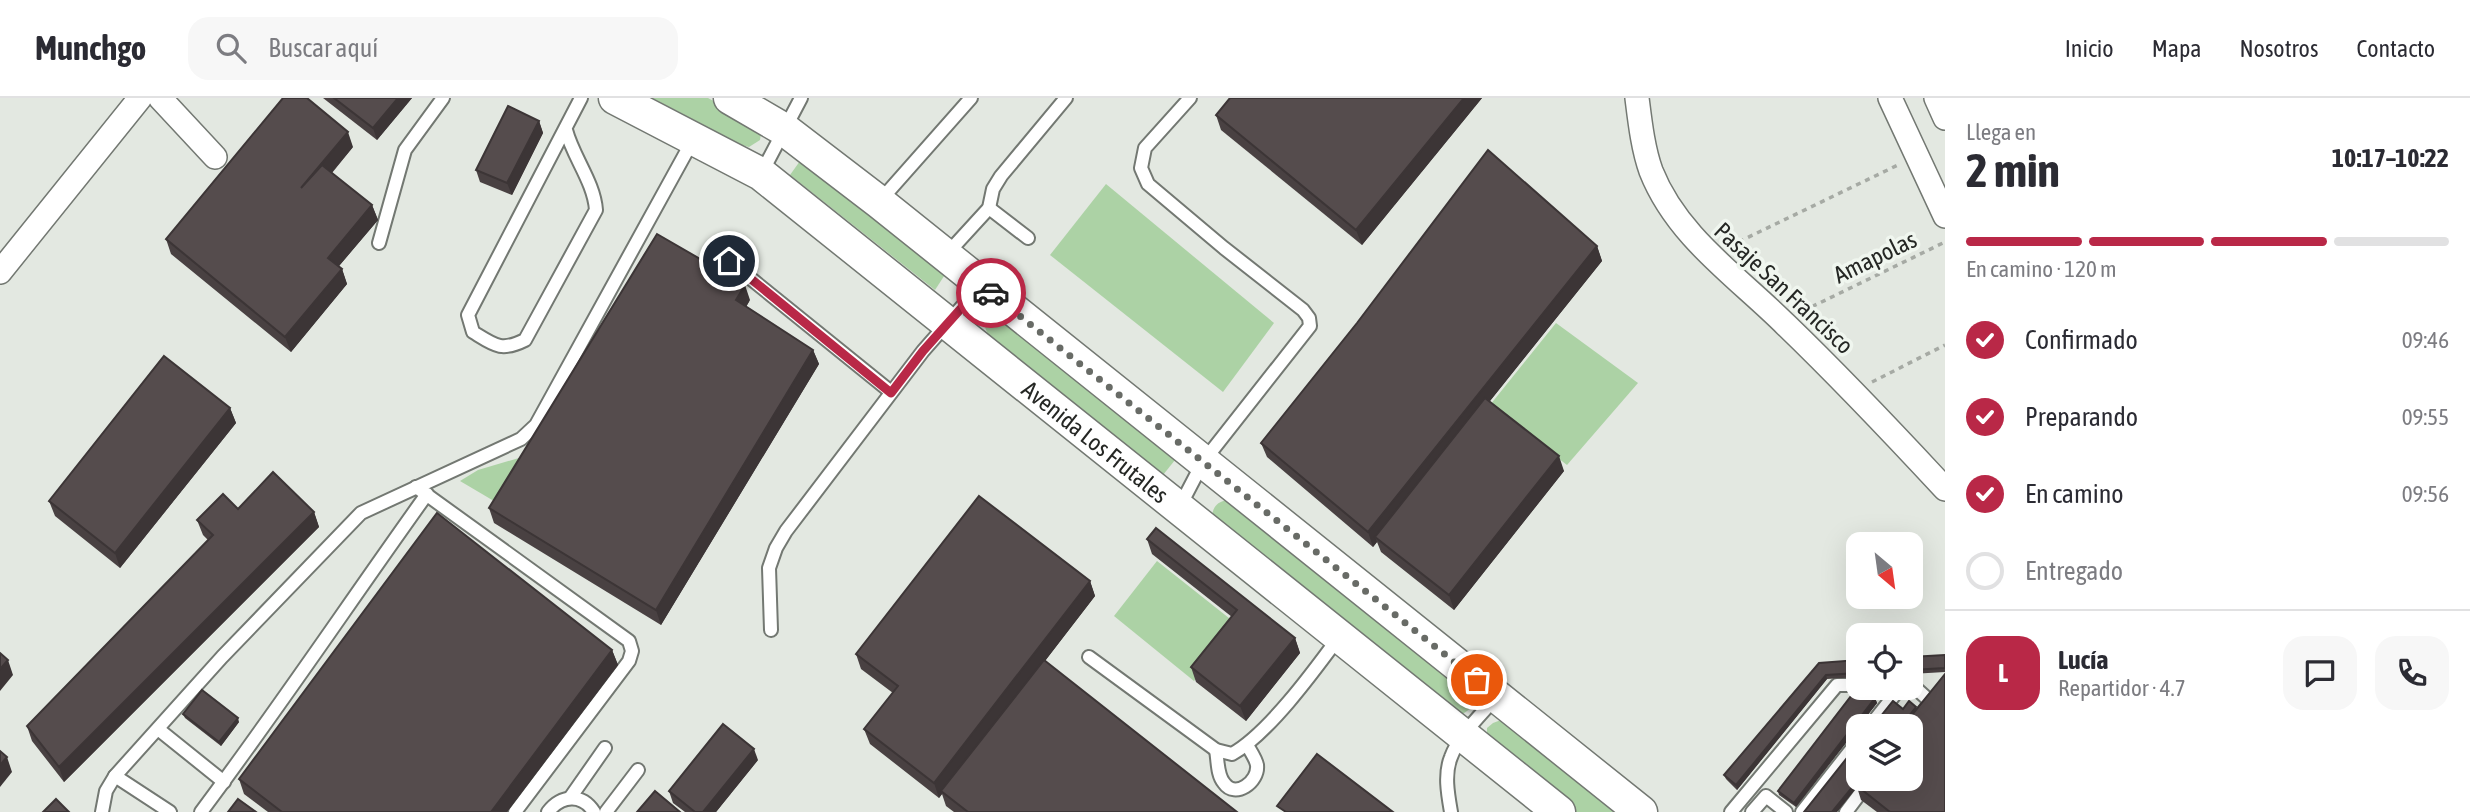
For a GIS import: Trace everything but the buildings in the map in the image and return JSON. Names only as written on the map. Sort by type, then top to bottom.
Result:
[{"type":"main road","name":"Avenida Los Frutales","points":[[615,98],[761,174],[1559,812]]},
{"type":"main road","name":"Avenida Los Frutales","points":[[730,98],[785,130],[879,202],[1641,812]]},
{"type":"street","points":[[0,272],[140,98]]},
{"type":"street","points":[[160,98],[215,157]]},
{"type":"street","name":"Pasaje San Francisco","points":[[1637,98],[1651,171],[1674,212],[1697,244],[1855,391],[1945,489]]},
{"type":"street","points":[[1890,98],[1945,216]]},
{"type":"street","points":[[1936,98],[1945,118]]},
{"type":"lane","points":[[379,243],[405,150],[443,98]]},
{"type":"lane","points":[[565,130],[595,196],[596,210],[525,340],[511,347],[498,346],[473,332],[468,315],[580,98]]},
{"type":"lane","points":[[761,174],[802,98]]},
{"type":"lane","points":[[879,202],[971,98]]},
{"type":"lane","points":[[946,256],[989,208],[993,189],[1001,176],[1066,98]]},
{"type":"lane","points":[[1179,507],[1203,462],[1310,326],[1309,318],[1303,310],[1148,184],[1141,168],[1145,148],[1190,98]]},
{"type":"lane","points":[[102,812],[106,791],[115,776],[222,657],[361,513],[421,490],[521,439],[536,425],[694,138]]},
{"type":"lane","points":[[989,208],[1028,238]]},
{"type":"lane","points":[[729,261],[891,393]]},
{"type":"lane","points":[[771,630],[769,568],[786,531],[891,393],[982,285]]},
{"type":"lane","points":[[201,812],[421,490]]},
{"type":"lane","points":[[421,490],[629,641],[632,651],[629,661],[515,812]]},
{"type":"lane","points":[[1089,657],[1216,750],[1232,754],[1247,746],[1310,675],[1339,636]]},
{"type":"lane","points":[[1731,812],[1837,685],[1846,685]]},
{"type":"lane","points":[[1921,714],[1931,702],[1923,695]]},
{"type":"lane","points":[[1451,812],[1447,787],[1450,758],[1464,736],[1497,696]]},
{"type":"lane","points":[[1879,714],[1891,700]]},
{"type":"lane","points":[[158,729],[224,782]]},
{"type":"lane","points":[[1216,750],[1220,777],[1225,786],[1232,790],[1240,789],[1248,785],[1257,771],[1257,763],[1247,746]]},
{"type":"lane","points":[[570,798],[605,748]]},
{"type":"lane","points":[[1802,812],[1846,756]]},
{"type":"lane","points":[[607,812],[638,770]]},
{"type":"lane","points":[[115,776],[170,812]]},
{"type":"lane","points":[[1846,812],[1862,791]]},
{"type":"lane","points":[[1752,812],[1766,796],[1786,812]]},
{"type":"lane","points":[[548,812],[561,800],[570,798],[586,802],[594,812]]},
{"type":"path","points":[[1711,256],[1917,156]]},
{"type":"path","name":"Amapolas","points":[[1782,321],[1945,243]]},
{"type":"path","points":[[1855,391],[1945,345]]},
{"type":"green space","points":[[652,98],[708,98],[755,124],[761,134],[760,140],[749,147],[742,145]]},
{"type":"green space","points":[[805,154],[948,270],[935,290],[790,175]]},
{"type":"green space","points":[[1106,184],[1274,323],[1223,392],[1050,255]]},
{"type":"green space","points":[[998,314],[1179,455],[1163,475],[988,335],[985,327],[990,318]]},
{"type":"green space","points":[[1556,323],[1638,383],[1567,465],[1490,405]]},
{"type":"green space","points":[[529,455],[499,504],[460,481],[478,470]]},
{"type":"green space","points":[[1228,500],[1473,693],[1470,708],[1462,714],[1212,517],[1216,505]]},
{"type":"green space","points":[[1157,561],[1239,626],[1194,681],[1114,616]]},
{"type":"green space","points":[[1501,720],[1624,812],[1574,812],[1487,736],[1487,728]]},
{"type":"way so far","points":[[991,293],[1477,680]]},
{"type":"route","points":[[729,261],[891,393],[923,351],[982,285],[991,293]]}]
